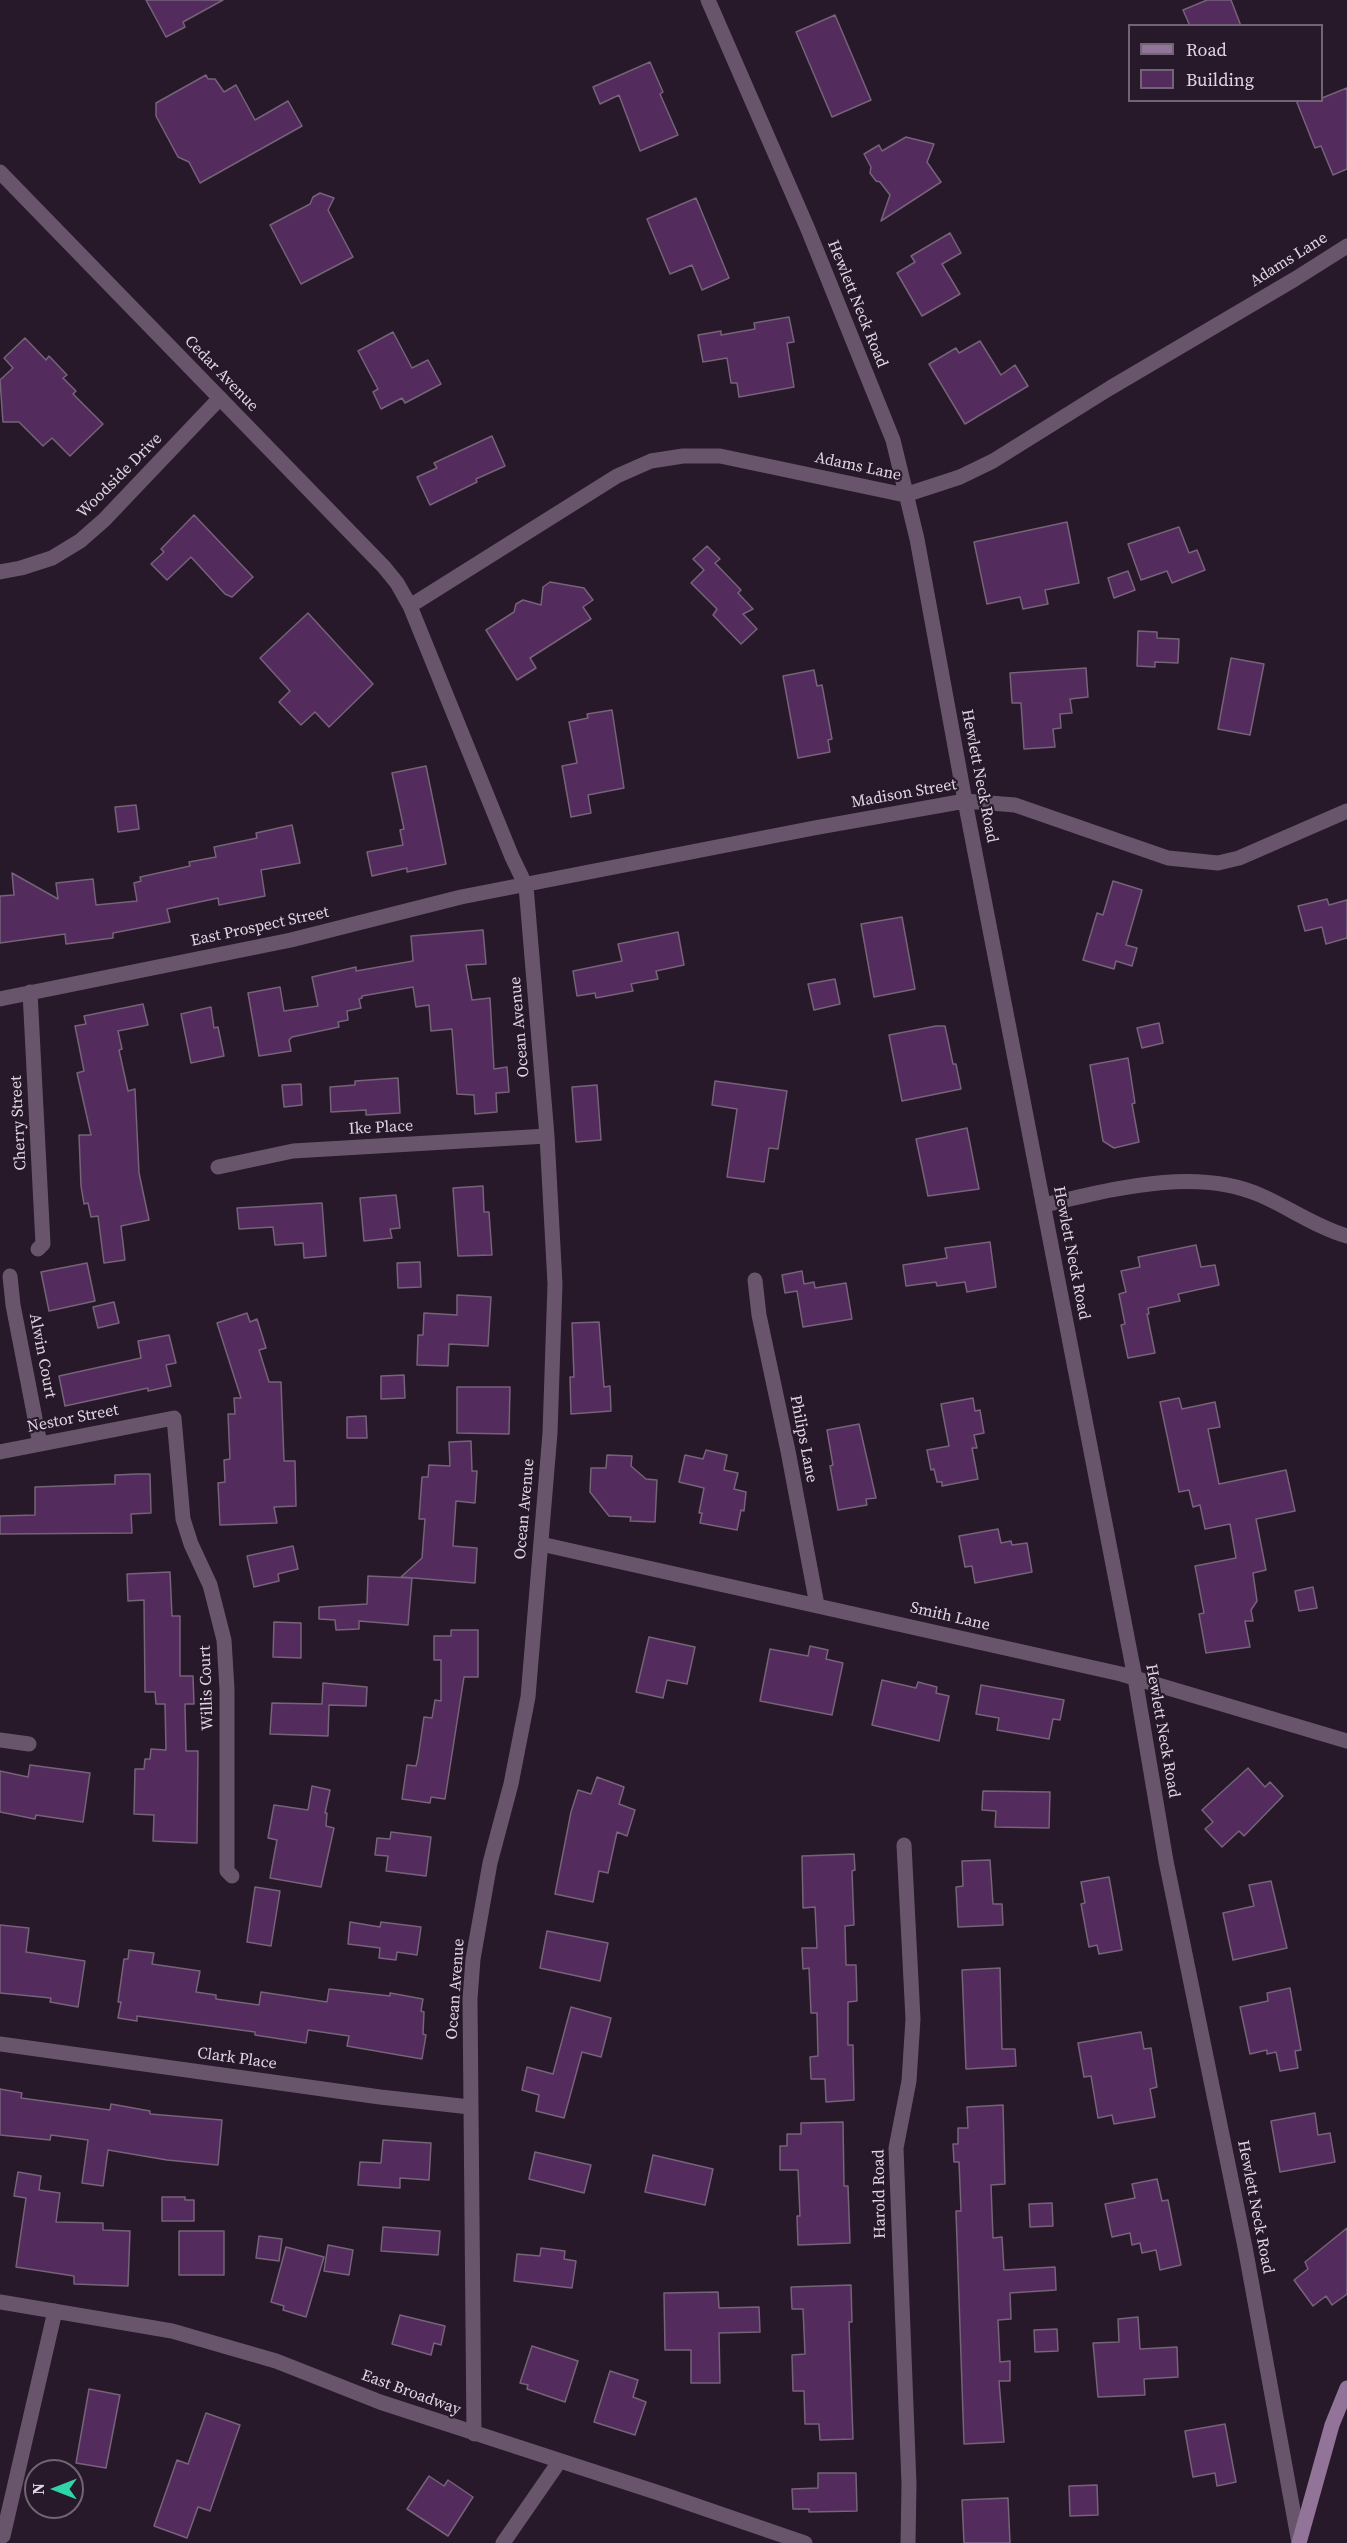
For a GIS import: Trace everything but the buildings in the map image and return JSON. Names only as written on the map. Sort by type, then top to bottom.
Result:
[{"type":"street","name":"Hewlett Neck Road","points":[[708,0],[807,227],[889,430],[918,539],[965,801],[1135,1678],[1166,1861],[1245,2247],[1299,2543]]},
{"type":"street","name":"Cedar Avenue","points":[[0,172],[384,567],[397,583],[410,606]]},
{"type":"street","name":"Adams Lane","points":[[410,606],[617,476],[651,461],[682,456],[720,456],[905,495],[960,477],[993,461],[1347,246]]},
{"type":"street","name":"Woodside Drive","points":[[0,572],[52,558],[80,541],[105,520],[220,398]]},
{"type":"street","name":"Ocean Avenue","points":[[410,606],[512,857],[526,886],[555,1284],[550,1434],[528,1697],[511,1784],[490,1863],[473,1959],[470,1999],[474,2434]]},
{"type":"street","name":"Madison Street","points":[[526,886],[814,828],[965,801],[1015,806],[1168,858],[1218,863],[1257,851],[1347,811]]},
{"type":"street","name":"East Prospect Street","points":[[0,999],[291,940],[461,897],[526,886]]},
{"type":"street","name":"Cherry Street","points":[[30,992],[43,1244],[38,1249]]},
{"type":"street","name":"Ike Place","points":[[218,1167],[293,1151],[546,1136]]},
{"type":"street","points":[[1044,1205],[1134,1185],[1211,1182],[1259,1194],[1332,1232],[1347,1236]]},
{"type":"street","name":"Alwin Court","points":[[10,1276],[13,1305],[40,1444]]},
{"type":"street","name":"Philips Lane","points":[[755,1280],[759,1316],[788,1451],[817,1605]]},
{"type":"street","name":"Willis Court","points":[[153,1422],[174,1418],[183,1519],[191,1544],[210,1586],[224,1640],[227,1689],[226,1871],[232,1876]]},
{"type":"street","name":"Nestor Street","points":[[0,1452],[153,1422]]},
{"type":"street","name":"Smith Lane","points":[[541,1544],[1135,1678],[1347,1741]]},
{"type":"street","points":[[0,1740],[29,1744]]},
{"type":"street","name":"Harold Road","points":[[904,1845],[913,2019],[909,2081],[896,2148],[909,2484],[908,2543]]},
{"type":"street","name":"Clark Place","points":[[0,2044],[380,2097],[470,2107]]},
{"type":"street","name":"East Broadway","points":[[0,2302],[172,2331],[276,2361],[380,2402],[805,2543]]},
{"type":"street","points":[[3,2536],[55,2311]]},
{"type":"street","points":[[1299,2543],[1332,2425],[1347,2388]]},
{"type":"street","points":[[503,2543],[559,2462]]}]
